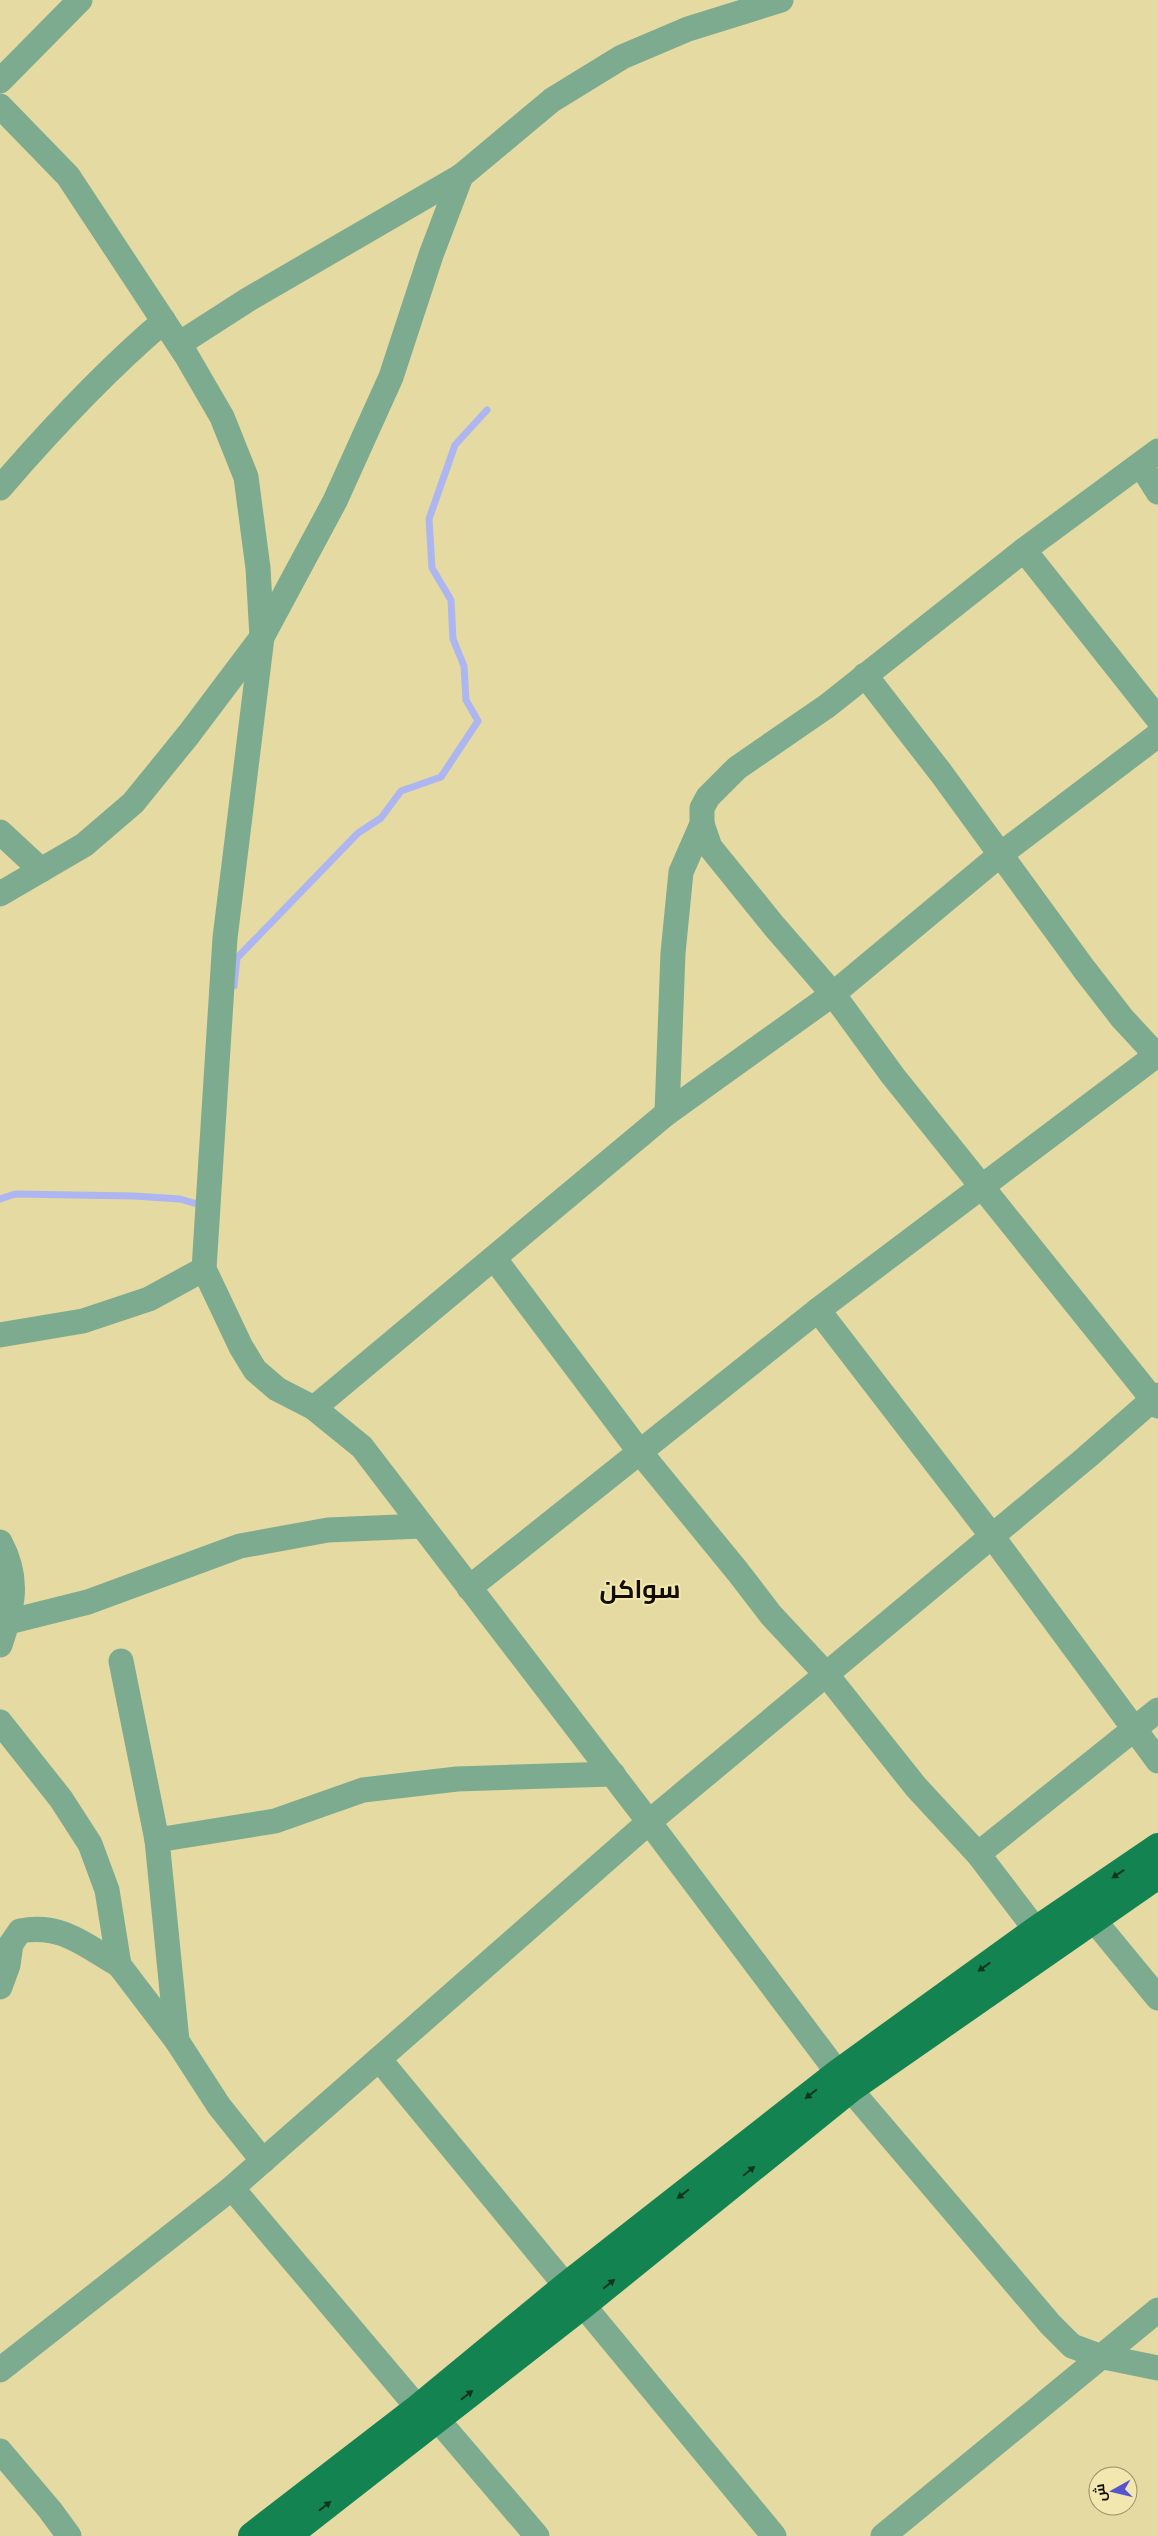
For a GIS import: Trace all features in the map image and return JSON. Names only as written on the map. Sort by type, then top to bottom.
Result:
[{"type":"main road","points":[[294,2534],[427,2414],[844,2081],[1036,1930],[1158,1847]]},
{"type":"main road","points":[[844,2081],[1158,1875]]},
{"type":"main road","points":[[252,2536],[427,2414]]},
{"type":"street","points":[[0,81],[80,0]]},
{"type":"street","points":[[179,344],[249,299],[460,176],[552,100],[622,57],[734,7],[781,0]]},
{"type":"street","points":[[0,106],[68,176],[164,320],[222,417],[246,477],[258,568],[262,637],[226,938],[204,1269],[240,1347],[255,1370],[277,1389],[314,1408],[362,1448],[613,1774],[844,2081],[1050,2324],[1072,2346],[1099,2356],[1158,2368]]},
{"type":"street","points":[[0,894],[84,845],[133,803],[189,734],[262,637],[335,501],[391,377],[460,176]]},
{"type":"street","points":[[1,479],[135,345],[164,320]]},
{"type":"street","points":[[0,2370],[232,2188],[649,1822],[1156,1400],[893,1076],[834,994],[774,926],[715,853],[710,846],[702,824],[702,808],[708,797],[737,768],[827,706],[1024,550],[1150,458],[1158,492]]},
{"type":"street","points":[[1024,550],[1158,718]]},
{"type":"street","points":[[469,1588],[818,1310],[1158,1056],[1122,1018],[1084,969],[1001,854],[865,675]]},
{"type":"street","points":[[314,1408],[667,1113],[834,994],[1001,854],[1158,735]]},
{"type":"street","points":[[667,1113],[673,952],[681,872],[702,824]]},
{"type":"street","points":[[0,832],[41,870]]},
{"type":"street","points":[[494,1258],[639,1451],[738,1572],[771,1616],[826,1674],[904,1774],[978,1854],[1036,1930]]},
{"type":"street","points":[[0,1335],[83,1321],[148,1299],[204,1269]]},
{"type":"street","points":[[818,1310],[992,1536],[1158,1761]]},
{"type":"street","points":[[4,1622],[88,1602],[240,1546],[328,1530],[422,1526]]},
{"type":"street","points":[[0,1542],[10,1560],[12,1578],[12,1603],[4,1622],[0,1645]]},
{"type":"street","points":[[121,1661],[157,1840],[177,2041]]},
{"type":"street","points":[[978,1854],[1158,1710]]},
{"type":"street","points":[[0,1722],[61,1799],[90,1844],[107,1890],[119,1966]]},
{"type":"street","points":[[157,1840],[276,1821],[364,1790],[457,1779],[613,1774]]},
{"type":"street","points":[[1093,1919],[1158,1998]]},
{"type":"street","points":[[0,1987],[8,1966],[10,1944],[20,1931],[28,1929],[54,1929],[119,1966],[177,2041],[220,2106],[263,2161]]},
{"type":"street","points":[[379,2059],[774,2536]]},
{"type":"street","points":[[232,2188],[427,2414],[537,2536]]},
{"type":"street","points":[[883,2536],[1099,2356],[1158,2310]]},
{"type":"street","points":[[0,2451],[50,2510],[69,2536]]},
{"type":"waterway","points":[[234,986],[237,958],[358,833],[381,818],[401,791],[441,777],[478,721],[466,700],[464,666],[453,639],[451,600],[432,568],[429,519],[455,445],[487,410]]},
{"type":"waterway","points":[[0,1199],[15,1194],[134,1196],[180,1199],[197,1204],[200,1199]]},
{"type":"district","name":"سواكن","points":[[640,1588]]}]
